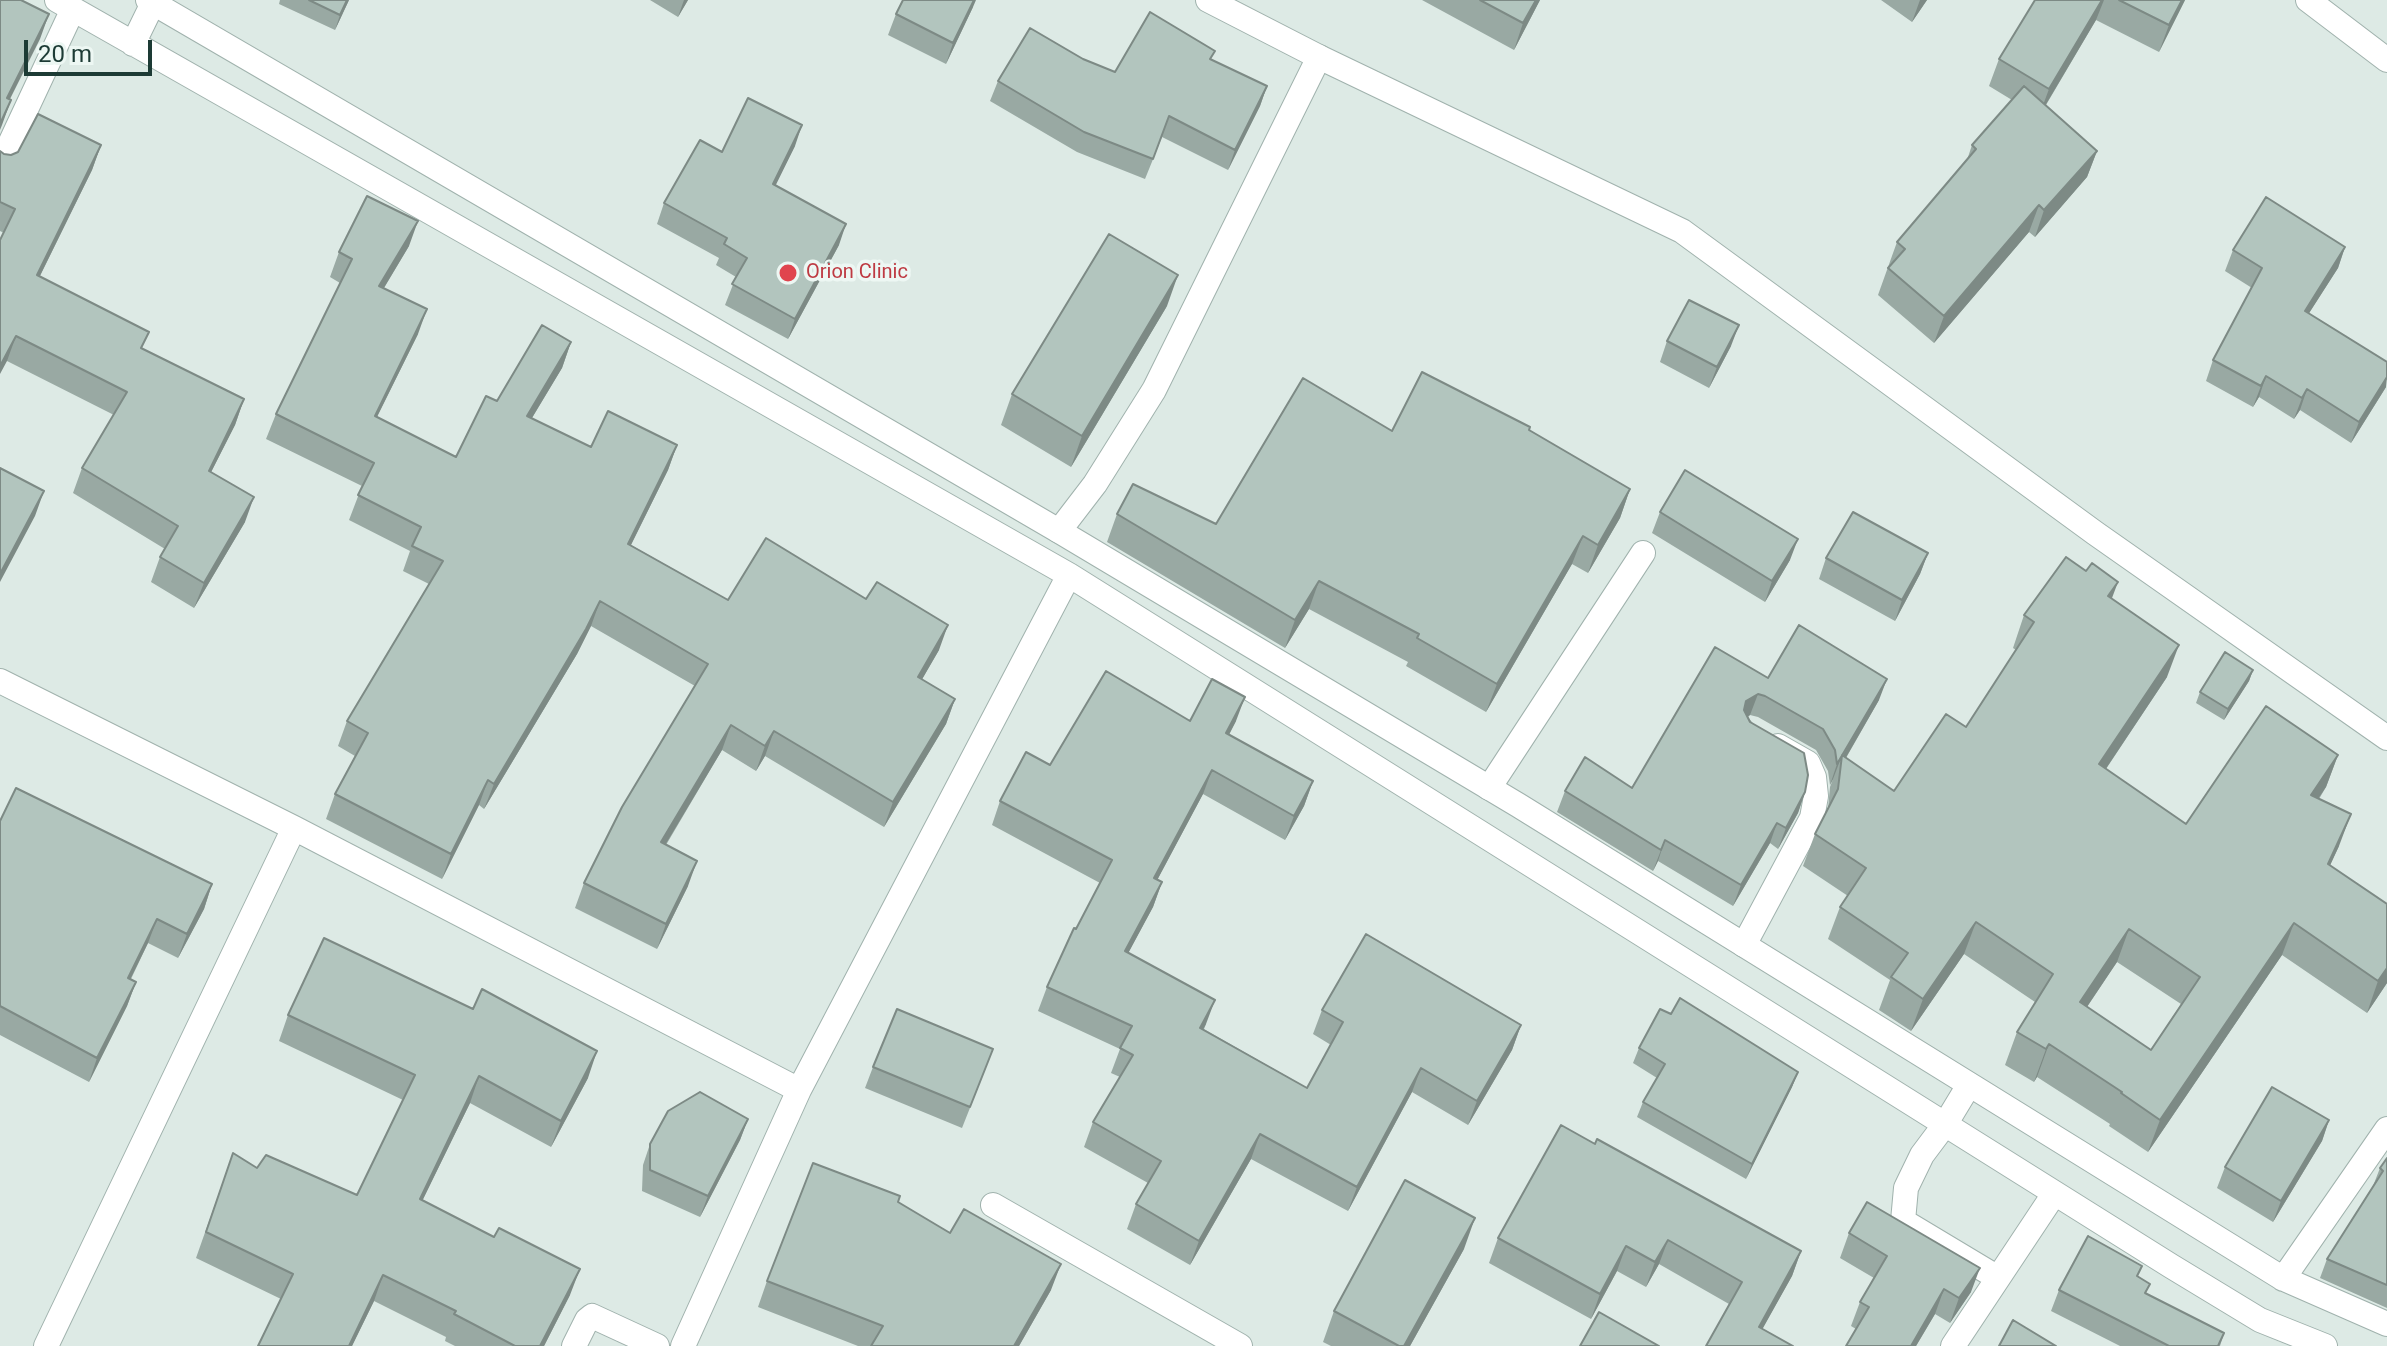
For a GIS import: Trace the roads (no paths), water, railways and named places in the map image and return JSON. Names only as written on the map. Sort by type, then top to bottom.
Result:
[{"type":"street","points":[[1208,0],[1319,57],[1682,231],[2095,533],[2387,738]]},
{"type":"street","points":[[2308,0],[2387,60]]},
{"type":"street","points":[[133,44],[151,1],[1059,531],[1489,788],[2283,1279],[2387,1324]]},
{"type":"street","points":[[0,165],[65,5],[1069,575],[1946,1123],[2054,1194],[2260,1320],[2325,1346]]},
{"type":"street","points":[[1059,531],[1095,484],[1154,390],[1319,57]]},
{"type":"street","points":[[365,175],[387,139]]},
{"type":"street","points":[[1489,788],[1643,553]]},
{"type":"street","points":[[683,1346],[799,1090],[1069,575]]},
{"type":"street","points":[[0,681],[294,828],[799,1090]]},
{"type":"street","points":[[1744,945],[1812,818],[1816,796],[1814,777],[1808,763],[1763,737]]},
{"type":"street","points":[[46,1346],[294,828]]},
{"type":"street","points":[[1969,1085],[1922,1155],[1906,1188],[1903,1221],[1998,1278]]},
{"type":"street","points":[[2283,1279],[2387,1129]]},
{"type":"street","points":[[1953,1346],[2054,1194]]},
{"type":"street","points":[[993,1205],[1240,1346]]},
{"type":"street","points":[[574,1346],[592,1316],[657,1346]]},
{"type":"place","name":"Orion Clinic","points":[[788,273]]}]
